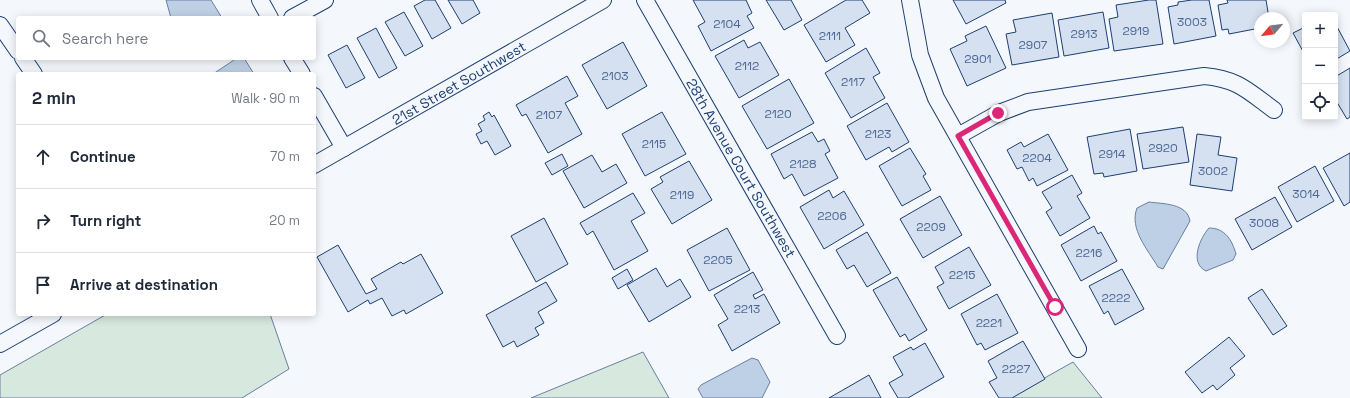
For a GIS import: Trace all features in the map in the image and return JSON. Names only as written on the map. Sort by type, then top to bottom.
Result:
[{"type":"street","points":[[260,0],[269,16]]},
{"type":"street","points":[[296,16],[324,0]]},
{"type":"street","name":"21st Street Southwest","points":[[316,164],[603,0]]},
{"type":"street","name":"28th Avenue Court Southwest","points":[[645,0],[837,336]]},
{"type":"street","points":[[910,0],[920,55],[929,81],[958,136],[1078,350]]},
{"type":"street","points":[[0,25],[16,48]]},
{"type":"street","points":[[24,60],[33,72]]},
{"type":"street","points":[[293,60],[301,72]]},
{"type":"street","points":[[958,136],[998,113],[1028,102],[1204,76],[1229,80],[1248,90],[1274,110]]},
{"type":"street","points":[[316,99],[344,148]]},
{"type":"street","points":[[0,344],[49,316]]},
{"type":"shaded area","points":[[103,316],[271,316],[289,369],[242,398],[0,398],[0,375]]},
{"type":"shaded area","points":[[643,352],[669,398],[531,398]]},
{"type":"shaded area","points":[[1073,362],[1102,398],[1009,398]]},
{"type":"water","points":[[166,0],[211,0],[221,16],[170,16]]},
{"type":"water","points":[[234,60],[245,60],[253,72],[216,72]]},
{"type":"water","points":[[1149,202],[1167,204],[1179,208],[1188,215],[1190,221],[1163,269],[1158,267],[1137,231],[1135,216],[1137,208]]},
{"type":"water","points":[[1209,228],[1219,230],[1224,233],[1230,240],[1236,254],[1233,260],[1206,271],[1201,267],[1197,257],[1202,238]]},
{"type":"water","points":[[752,358],[758,360],[770,382],[762,398],[703,398],[698,389],[701,385]]},
{"type":"building","points":[[425,0],[435,0],[451,28],[432,39],[414,6]]},
{"type":"building","points":[[448,0],[473,0],[480,13],[462,24]]},
{"type":"building","points":[[693,0],[746,0],[752,13],[747,16],[754,28],[711,51],[698,26],[705,22]]},
{"type":"building","points":[[766,0],[791,0],[802,20],[784,30]]},
{"type":"building","points":[[846,0],[862,0],[870,13],[845,28],[855,45],[826,62],[804,25]]},
{"type":"building","points":[[953,0],[1005,0],[1006,3],[966,24]]},
{"type":"building","points":[[1156,0],[1163,44],[1114,51],[1109,19],[1118,17],[1116,5]]},
{"type":"building","points":[[1209,0],[1216,36],[1174,44],[1168,7],[1178,5],[1178,2]]},
{"type":"building","points":[[1227,0],[1266,0],[1268,12],[1254,12],[1254,29],[1229,34],[1228,29],[1222,30],[1218,5],[1228,3]]},
{"type":"building","points":[[404,12],[423,46],[405,56],[385,22]]},
{"type":"building","points":[[1103,12],[1109,48],[1064,56],[1058,20]]},
{"type":"building","points":[[1052,13],[1059,57],[1012,65],[1006,34],[1016,32],[1013,20]]},
{"type":"building","points":[[986,26],[1006,68],[967,86],[950,49],[967,41],[965,36]]},
{"type":"building","points":[[376,28],[397,68],[379,78],[357,38]]},
{"type":"building","points":[[1302,28],[1302,50],[1293,33]]},
{"type":"building","points":[[1338,29],[1350,51],[1338,58]]},
{"type":"building","points":[[744,40],[748,48],[760,42],[779,75],[739,98],[715,56]]},
{"type":"building","points":[[623,42],[647,86],[607,109],[582,65]]},
{"type":"building","points":[[347,45],[365,78],[346,88],[328,55]]},
{"type":"building","points":[[866,48],[880,73],[873,77],[885,98],[851,118],[825,73]]},
{"type":"building","points":[[1350,68],[1350,117],[1347,119],[1338,104],[1338,75]]},
{"type":"building","points":[[567,76],[578,96],[565,103],[582,134],[548,153],[526,114],[522,116],[516,105]]},
{"type":"building","points":[[789,79],[814,123],[767,149],[742,106]]},
{"type":"building","points":[[887,103],[909,142],[892,152],[889,147],[866,160],[847,126]]},
{"type":"building","points":[[489,112],[492,117],[494,115],[511,146],[495,155],[487,141],[481,144],[476,134],[482,131],[478,124],[485,120],[483,116]]},
{"type":"building","points":[[662,112],[686,154],[645,176],[622,134]]},
{"type":"building","points":[[1183,127],[1189,162],[1143,169],[1137,134]]},
{"type":"building","points":[[1130,129],[1137,171],[1104,177],[1103,173],[1094,174],[1087,137]]},
{"type":"building","points":[[812,132],[818,142],[824,139],[830,151],[825,154],[838,178],[804,196],[792,174],[784,179],[771,154]]},
{"type":"building","points":[[1048,134],[1068,170],[1037,186],[1033,178],[1029,181],[1022,167],[1017,169],[1007,150],[1021,142],[1024,147]]},
{"type":"building","points":[[1197,134],[1221,137],[1218,155],[1237,158],[1232,191],[1190,185]]},
{"type":"building","points":[[910,148],[926,174],[923,176],[931,190],[902,206],[879,166]]},
{"type":"building","points":[[1350,153],[1350,202],[1344,206],[1323,168]]},
{"type":"building","points":[[562,154],[568,166],[552,175],[545,163]]},
{"type":"building","points":[[592,155],[602,172],[616,164],[627,183],[584,208],[563,171]]},
{"type":"building","points":[[689,161],[712,200],[672,224],[651,189],[663,182],[660,177]]},
{"type":"building","points":[[1315,166],[1334,201],[1297,222],[1278,187]]},
{"type":"building","points":[[1072,175],[1082,193],[1077,196],[1090,218],[1060,236],[1046,212],[1052,208],[1042,192]]},
{"type":"building","points":[[829,190],[833,198],[844,191],[864,225],[824,249],[800,207]]},
{"type":"building","points":[[633,193],[645,213],[631,221],[648,251],[614,270],[593,231],[587,235],[580,223]]},
{"type":"building","points":[[940,196],[962,235],[923,258],[900,219]]},
{"type":"building","points":[[1275,197],[1292,227],[1252,250],[1235,219]]},
{"type":"building","points":[[544,218],[568,264],[536,282],[511,236]]},
{"type":"building","points":[[1094,226],[1098,234],[1101,232],[1117,261],[1081,281],[1061,245]]},
{"type":"building","points":[[727,228],[750,270],[709,291],[687,250]]},
{"type":"building","points":[[867,232],[891,273],[867,287],[854,265],[847,269],[836,250]]},
{"type":"building","points":[[338,245],[366,294],[377,289],[371,279],[401,262],[403,264],[421,254],[443,293],[406,314],[404,310],[392,316],[382,298],[370,304],[368,300],[348,312],[317,257]]},
{"type":"building","points":[[969,247],[991,285],[949,309],[937,287],[944,283],[935,267]]},
{"type":"building","points":[[656,268],[667,287],[680,279],[691,297],[649,322],[627,285]]},
{"type":"building","points":[[627,269],[633,280],[618,289],[612,278]]},
{"type":"building","points":[[1122,269],[1144,309],[1115,325],[1108,311],[1104,314],[1089,286]]},
{"type":"building","points":[[753,272],[763,290],[753,295],[755,299],[764,294],[780,323],[732,351],[718,325],[728,319],[714,295]]},
{"type":"building","points":[[897,277],[927,330],[909,341],[905,334],[900,337],[873,290]]},
{"type":"building","points":[[546,282],[557,301],[538,312],[544,323],[535,328],[539,335],[517,347],[514,341],[503,347],[486,315]]},
{"type":"building","points":[[1262,289],[1287,326],[1273,335],[1248,298]]},
{"type":"building","points":[[997,294],[1018,333],[985,350],[981,343],[977,345],[961,314]]},
{"type":"building","points":[[1229,337],[1245,356],[1230,368],[1235,375],[1217,390],[1213,385],[1202,393],[1185,372]]},
{"type":"building","points":[[1023,341],[1045,379],[1012,398],[999,398],[989,382],[997,378],[988,361]]},
{"type":"building","points":[[925,343],[944,377],[908,398],[898,398],[889,383],[903,375],[893,357],[911,347],[913,350]]},
{"type":"building","points":[[869,375],[881,398],[829,398]]},
{"type":"route","points":[[998,113],[958,136],[1055,307]]}]
